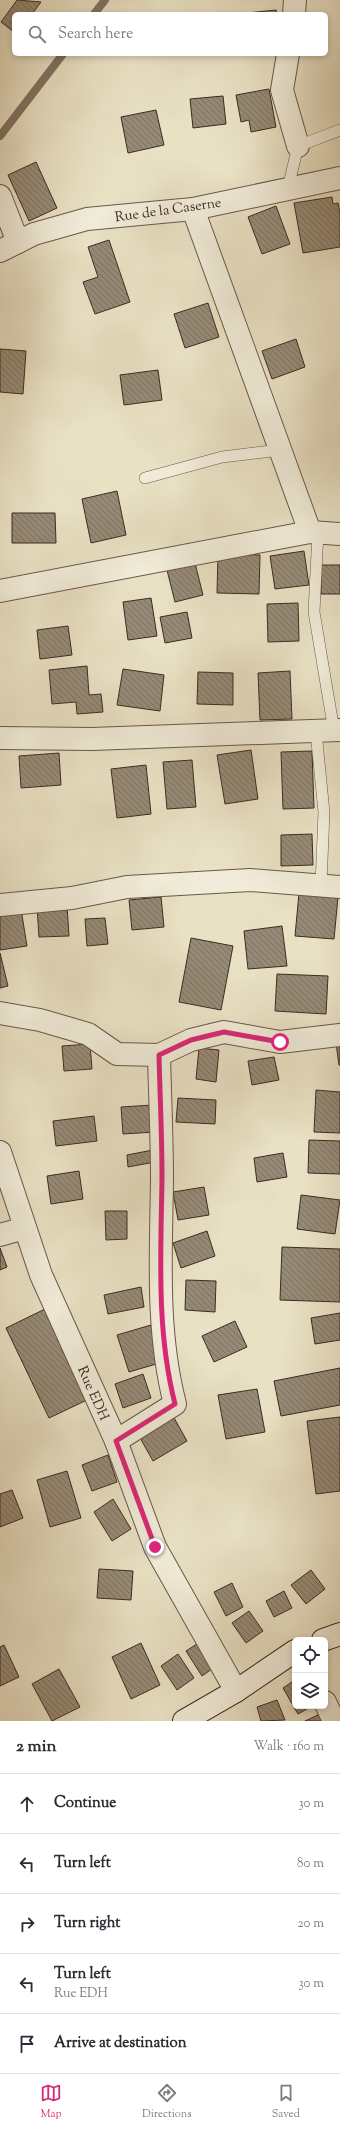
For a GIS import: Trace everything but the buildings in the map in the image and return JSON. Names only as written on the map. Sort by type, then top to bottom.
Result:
[{"type":"street","points":[[294,12],[295,0]]},
{"type":"street","points":[[288,56],[282,90],[298,146]]},
{"type":"street","name":"Rue de la Caserne","points":[[17,242],[87,219],[193,209],[340,178]]},
{"type":"street","points":[[0,196],[17,242]]},
{"type":"street","points":[[193,209],[280,450],[314,532]]},
{"type":"street","points":[[0,591],[314,532],[340,534]]},
{"type":"street","points":[[0,738],[92,739],[330,731]]},
{"type":"street","points":[[0,905],[72,898],[127,887],[250,880],[330,886]]},
{"type":"street","points":[[0,1013],[40,1020],[88,1034],[117,1054],[159,1055],[191,1040],[224,1032],[280,1042],[340,1035]]},
{"type":"street","points":[[116,1441],[175,1404],[166,1371],[160,1293],[162,1159],[159,1055]]},
{"type":"street","name":"Rue EDH","points":[[0,1152],[41,1275],[116,1441],[155,1547],[236,1691]]},
{"type":"street","points":[[0,1235],[25,1228]]},
{"type":"street","points":[[328,1638],[340,1634]]},
{"type":"street","points":[[184,1721],[236,1691],[292,1653]]},
{"type":"street","points":[[328,1708],[334,1721]]},
{"type":"lane","points":[[288,188],[298,146],[340,130]]},
{"type":"lane","points":[[145,478],[222,457],[280,450]]},
{"type":"lane","points":[[314,532],[314,612],[330,731],[324,812],[330,886]]},
{"type":"waterway","points":[[96,12],[105,0]]},
{"type":"waterway","points":[[0,136],[61,56]]},
{"type":"route","points":[[155,1547],[116,1441],[175,1404],[166,1371],[160,1293],[162,1159],[159,1055],[191,1040],[224,1032],[280,1042]]}]
